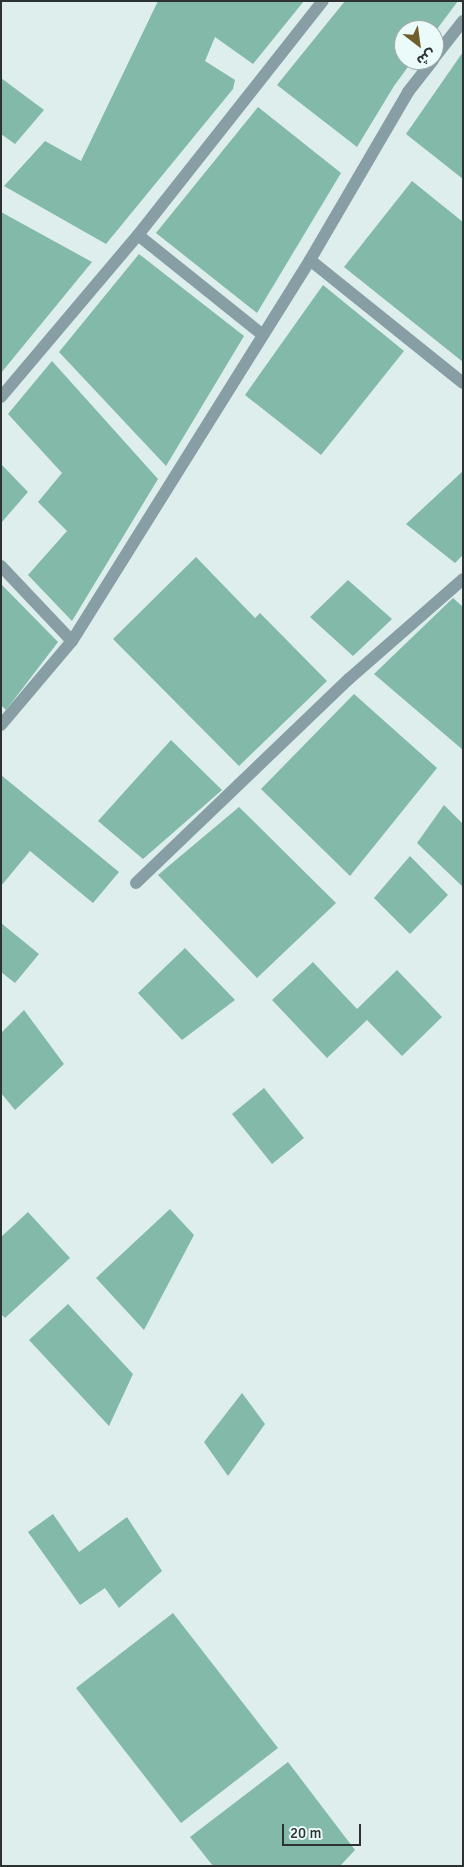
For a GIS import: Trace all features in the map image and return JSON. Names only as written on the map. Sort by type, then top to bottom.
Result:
[{"type":"street","points":[[1,397],[138,235],[323,1]]},
{"type":"street","points":[[444,45],[463,21]]},
{"type":"street","points":[[1,724],[72,641],[310,260],[408,92],[425,70]]},
{"type":"street","points":[[138,235],[263,335]]},
{"type":"street","points":[[310,260],[463,383]]},
{"type":"street","points":[[1,566],[72,641]]},
{"type":"street","points":[[136,883],[350,678],[463,579]]},
{"type":"building","points":[[158,1],[304,1],[253,64],[215,37],[205,61],[235,80],[233,89],[106,244],[4,186],[45,141],[81,161]]},
{"type":"building","points":[[345,1],[458,1],[444,20],[394,20],[394,70],[406,70],[357,147],[277,85]]},
{"type":"building","points":[[463,52],[463,179],[406,134]]},
{"type":"building","points":[[1,78],[44,110],[15,144],[1,134]]},
{"type":"building","points":[[258,107],[341,173],[257,313],[156,233]]},
{"type":"building","points":[[412,181],[463,222],[463,362],[344,267]]},
{"type":"building","points":[[1,212],[92,262],[1,373]]},
{"type":"building","points":[[139,254],[244,336],[166,466],[59,352]]},
{"type":"building","points":[[323,285],[404,351],[321,455],[245,395]]},
{"type":"building","points":[[52,361],[158,479],[72,621],[28,575],[67,531],[38,502],[62,473],[8,414]]},
{"type":"building","points":[[1,464],[28,492],[1,523]]},
{"type":"building","points":[[463,471],[463,555],[455,563],[406,524]]},
{"type":"building","points":[[196,557],[255,618],[260,613],[327,681],[239,766],[113,639]]},
{"type":"building","points":[[348,580],[392,619],[353,656],[310,617]]},
{"type":"building","points":[[1,584],[58,642],[6,710],[1,705]]},
{"type":"building","points":[[453,598],[463,607],[463,750],[374,674]]},
{"type":"building","points":[[354,694],[437,768],[350,876],[261,789]]},
{"type":"building","points":[[171,740],[222,790],[143,859],[98,821]]},
{"type":"building","points":[[1,775],[119,872],[93,903],[30,851],[1,886]]},
{"type":"building","points":[[444,805],[463,824],[463,887],[417,843]]},
{"type":"building","points":[[239,807],[336,903],[257,978],[158,875]]},
{"type":"building","points":[[410,856],[448,895],[410,934],[374,898]]},
{"type":"building","points":[[1,923],[39,954],[15,983],[1,972]]},
{"type":"building","points":[[185,948],[235,1000],[182,1040],[138,993]]},
{"type":"building","points":[[313,962],[357,1009],[397,970],[442,1017],[402,1056],[367,1020],[327,1058],[272,1000]]},
{"type":"building","points":[[24,1010],[64,1064],[15,1110],[1,1093],[1,1033]]},
{"type":"building","points":[[264,1088],[304,1138],[272,1164],[232,1114]]},
{"type":"building","points":[[170,1209],[194,1235],[144,1330],[96,1278]]},
{"type":"building","points":[[28,1212],[70,1258],[5,1318],[1,1314],[1,1237]]},
{"type":"building","points":[[68,1304],[133,1374],[109,1426],[29,1340]]},
{"type":"building","points":[[242,1393],[265,1424],[228,1476],[204,1442]]},
{"type":"building","points":[[53,1514],[79,1552],[127,1517],[162,1571],[119,1608],[105,1588],[80,1605],[28,1532]]},
{"type":"building","points":[[173,1613],[278,1748],[181,1823],[76,1688]]},
{"type":"building","points":[[288,1762],[355,1850],[340,1866],[213,1866],[190,1837]]}]
